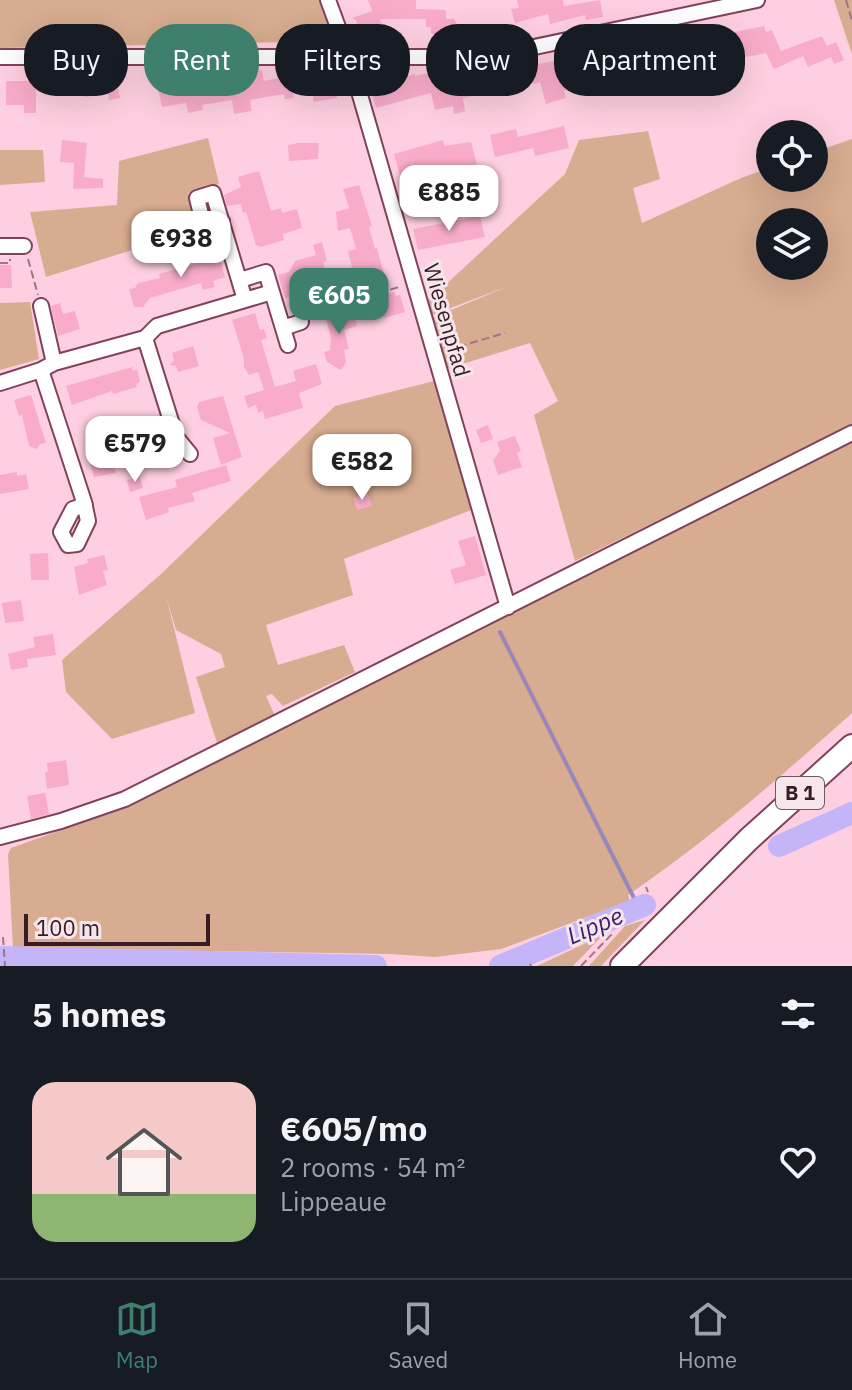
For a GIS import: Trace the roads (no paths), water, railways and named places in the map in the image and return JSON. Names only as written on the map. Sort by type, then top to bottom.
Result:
[{"type":"highway","name":"B 1","points":[[622,966],[749,839],[852,746]]},
{"type":"street","name":"Wiesenpfad","points":[[328,0],[337,24]]},
{"type":"street","points":[[410,57],[487,57],[757,0]]},
{"type":"street","points":[[0,57],[275,57]]},
{"type":"street","name":"Wiesenpfad","points":[[360,96],[508,607]]},
{"type":"street","points":[[222,221],[245,300]]},
{"type":"street","points":[[0,246],[24,246]]},
{"type":"street","points":[[240,280],[266,272],[288,345]]},
{"type":"street","points":[[0,383],[145,338],[157,326],[272,292]]},
{"type":"street","points":[[41,306],[48,367],[85,505]]},
{"type":"street","points":[[283,328],[301,322]]},
{"type":"street","points":[[145,338],[176,437],[190,454]]},
{"type":"street","points":[[0,837],[48,825],[125,799],[852,433]]},
{"type":"waterway","points":[[500,632],[639,908]]},
{"type":"waterway","name":"Lippe","points":[[779,846],[852,813]]},
{"type":"waterway","name":"Lippe","points":[[500,966],[645,905]]},
{"type":"waterway","name":"Lippe","points":[[0,957],[376,966]]}]
